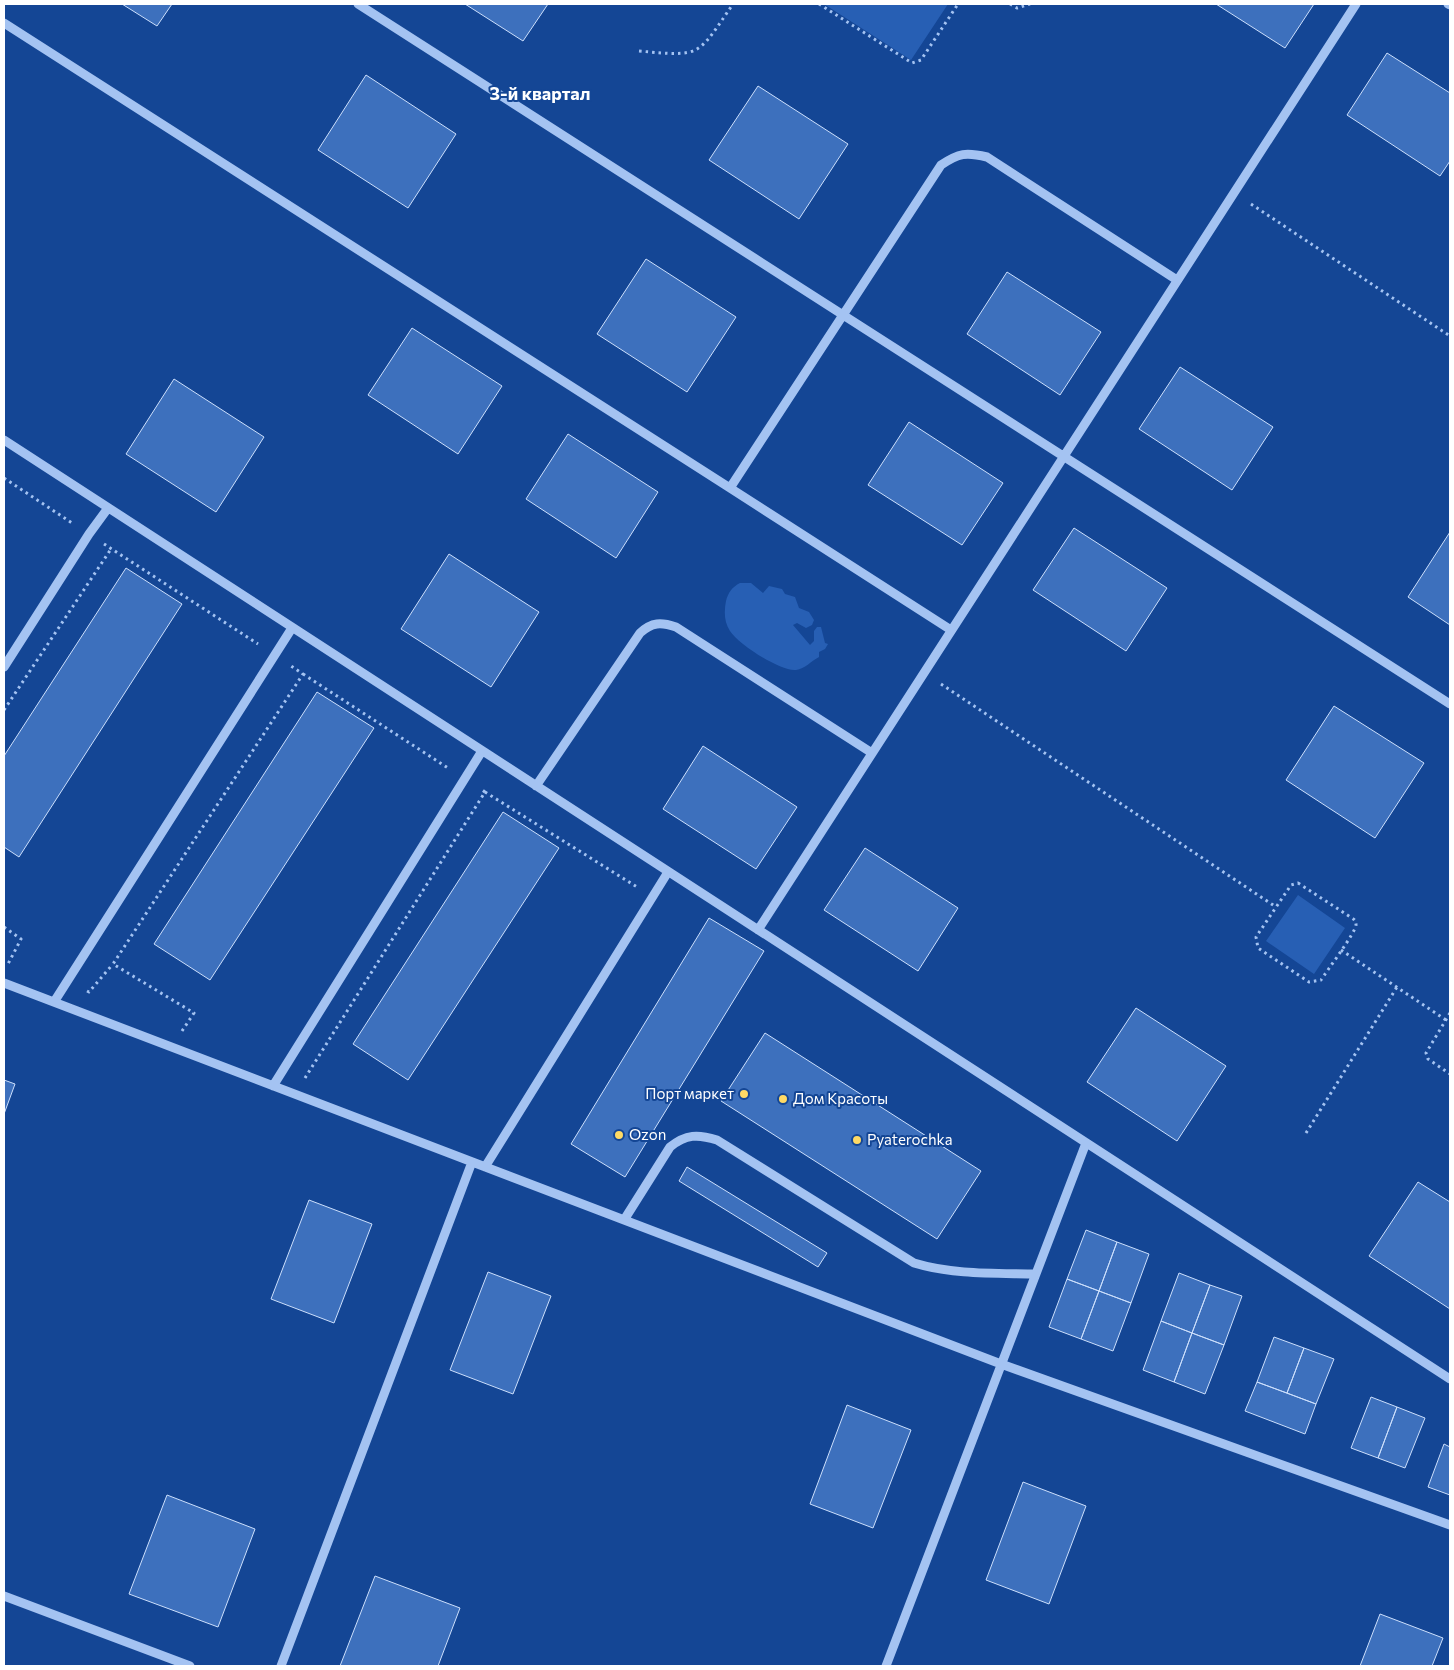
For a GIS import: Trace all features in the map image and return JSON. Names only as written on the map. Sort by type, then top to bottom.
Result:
[{"type":"street","points":[[358,4],[1450,704]]},
{"type":"street","points":[[758,930],[1356,4]]},
{"type":"street","points":[[4,23],[951,630]]},
{"type":"street","points":[[730,488],[941,165],[953,157],[968,153],[987,157],[1177,280]]},
{"type":"street","points":[[4,440],[1450,1379]]},
{"type":"street","points":[[4,667],[89,534],[108,508]]},
{"type":"street","points":[[536,786],[640,633],[648,626],[661,622],[676,627],[872,753]]},
{"type":"street","points":[[54,1002],[273,654],[292,628]]},
{"type":"street","points":[[273,1086],[482,751]]},
{"type":"street","points":[[485,1167],[668,872]]},
{"type":"street","points":[[4,983],[1001,1364],[1450,1525]]},
{"type":"street","points":[[624,1220],[670,1147],[689,1136],[701,1135],[717,1140],[914,1262],[933,1268],[959,1272],[1036,1274]]},
{"type":"street","points":[[886,1666],[1086,1143]]},
{"type":"street","points":[[281,1666],[472,1162]]},
{"type":"street","points":[[4,1596],[190,1666]]},
{"type":"path","points":[[639,50],[679,54],[696,51],[705,44],[733,4]]},
{"type":"path","points":[[819,4],[912,63],[921,60],[957,4]]},
{"type":"path","points":[[1010,4],[1017,8],[1030,4]]},
{"type":"path","points":[[1234,193],[1450,336]]},
{"type":"path","points":[[4,478],[303,674],[112,964],[194,1014],[180,1034],[190,1037]]},
{"type":"path","points":[[4,710],[111,549]]},
{"type":"path","points":[[924,672],[1276,907]]},
{"type":"path","points":[[485,792],[652,896]]},
{"type":"path","points":[[1301,884],[1355,920],[1356,928],[1342,950],[1321,980],[1309,982],[1256,944],[1256,937],[1291,885],[1301,884]]},
{"type":"path","points":[[4,927],[21,938],[7,966],[15,968]]},
{"type":"path","points":[[1342,950],[1446,1020]]},
{"type":"path","points":[[1306,1133],[1397,987]]},
{"type":"path","points":[[1450,1013],[1426,1053],[1428,1059],[1450,1074]]},
{"type":"path","points":[[282,1070],[314,1082]]},
{"type":"shaded area","points":[[824,4],[948,4],[911,60]]},
{"type":"shaded area","points":[[740,583],[751,583],[763,593],[769,586],[782,589],[785,594],[795,597],[799,608],[809,612],[814,620],[812,625],[806,628],[797,623],[793,625],[810,645],[814,641],[814,631],[817,627],[821,627],[825,643],[828,644],[825,649],[819,652],[819,657],[802,668],[796,670],[789,669],[780,667],[760,656],[742,643],[730,631],[725,616],[726,601],[729,593]]},
{"type":"shaded area","points":[[1298,895],[1345,928],[1314,974],[1266,941]]},
{"type":"building","points":[[122,4],[172,4],[157,26]]},
{"type":"building","points":[[465,4],[548,4],[523,41]]},
{"type":"building","points":[[1216,4],[1314,4],[1285,48]]},
{"type":"building","points":[[1387,53],[1450,93],[1450,161],[1440,176],[1347,115]]},
{"type":"building","points":[[366,75],[456,134],[408,208],[318,150]]},
{"type":"building","points":[[758,86],[848,144],[799,219],[709,160]]},
{"type":"building","points":[[646,259],[736,317],[687,392],[597,334]]},
{"type":"building","points":[[1007,272],[1101,332],[1060,395],[967,334]]},
{"type":"building","points":[[412,328],[502,386],[458,454],[368,395]]},
{"type":"building","points":[[1180,367],[1273,427],[1232,490],[1139,429]]},
{"type":"building","points":[[174,379],[264,437],[216,512],[126,454]]},
{"type":"building","points":[[909,422],[1003,483],[962,545],[868,485]]},
{"type":"building","points":[[568,434],[658,492],[616,558],[526,499]]},
{"type":"building","points":[[1074,528],[1167,588],[1126,651],[1033,590]]},
{"type":"building","points":[[1450,532],[1450,625],[1408,597]]},
{"type":"building","points":[[449,554],[539,612],[491,687],[401,629]]},
{"type":"building","points":[[126,568],[182,604],[19,857],[4,847],[4,756]]},
{"type":"building","points":[[317,692],[374,728],[210,980],[154,944]]},
{"type":"building","points":[[1334,706],[1424,763],[1375,838],[1286,780]]},
{"type":"building","points":[[703,746],[797,807],[756,869],[663,809]]},
{"type":"building","points":[[503,812],[559,848],[408,1080],[353,1044]]},
{"type":"building","points":[[865,848],[958,908],[918,971],[824,910]]},
{"type":"building","points":[[709,918],[764,951],[625,1177],[571,1144]]},
{"type":"building","points":[[1136,1008],[1226,1066],[1177,1141],[1087,1082]]},
{"type":"building","name":"Pyaterochka","points":[[765,1033],[981,1171],[937,1239],[721,1101]]},
{"type":"building","points":[[4,1080],[15,1084],[4,1114]]},
{"type":"building","points":[[687,1167],[827,1253],[818,1267],[679,1181]]},
{"type":"building","points":[[1418,1182],[1450,1202],[1450,1309],[1369,1256]]},
{"type":"building","points":[[309,1200],[372,1224],[334,1323],[271,1299]]},
{"type":"building","points":[[1086,1230],[1117,1242],[1099,1291],[1067,1279]]},
{"type":"building","points":[[1117,1242],[1149,1254],[1131,1303],[1099,1291]]},
{"type":"building","points":[[488,1272],[551,1296],[513,1394],[450,1370]]},
{"type":"building","points":[[1179,1273],[1210,1285],[1192,1333],[1161,1321]]},
{"type":"building","points":[[1067,1279],[1099,1291],[1081,1339],[1049,1327]]},
{"type":"building","points":[[1210,1285],[1242,1296],[1224,1345],[1192,1333]]},
{"type":"building","points":[[1099,1291],[1131,1303],[1113,1351],[1081,1339]]},
{"type":"building","points":[[1161,1321],[1192,1333],[1174,1382],[1143,1370]]},
{"type":"building","points":[[1192,1333],[1224,1345],[1205,1394],[1174,1382]]},
{"type":"building","points":[[1274,1337],[1304,1348],[1287,1393],[1257,1382]]},
{"type":"building","points":[[1304,1348],[1334,1359],[1316,1404],[1287,1393]]},
{"type":"building","points":[[1257,1382],[1316,1404],[1305,1434],[1245,1411]]},
{"type":"building","points":[[1371,1397],[1397,1407],[1378,1458],[1351,1448]]},
{"type":"building","points":[[847,1405],[911,1430],[873,1528],[810,1504]]},
{"type":"building","points":[[1397,1407],[1425,1418],[1405,1468],[1378,1458]]},
{"type":"building","points":[[1444,1444],[1450,1447],[1450,1495],[1428,1487]]},
{"type":"building","points":[[1023,1482],[1086,1506],[1049,1604],[986,1580]]},
{"type":"building","points":[[167,1495],[255,1529],[218,1627],[129,1594]]},
{"type":"building","points":[[375,1576],[460,1608],[438,1666],[340,1666]]},
{"type":"building","points":[[1380,1614],[1443,1638],[1432,1666],[1360,1666]]},
{"type":"place","name":"Порт маркет","points":[[744,1094]]},
{"type":"place","name":"Дом Красоты","points":[[783,1099]]},
{"type":"place","name":"Ozon","points":[[619,1135]]},
{"type":"place","name":"Pyaterochka","points":[[857,1140]]},
{"type":"district","name":"3-й квартал","points":[[540,94]]}]
